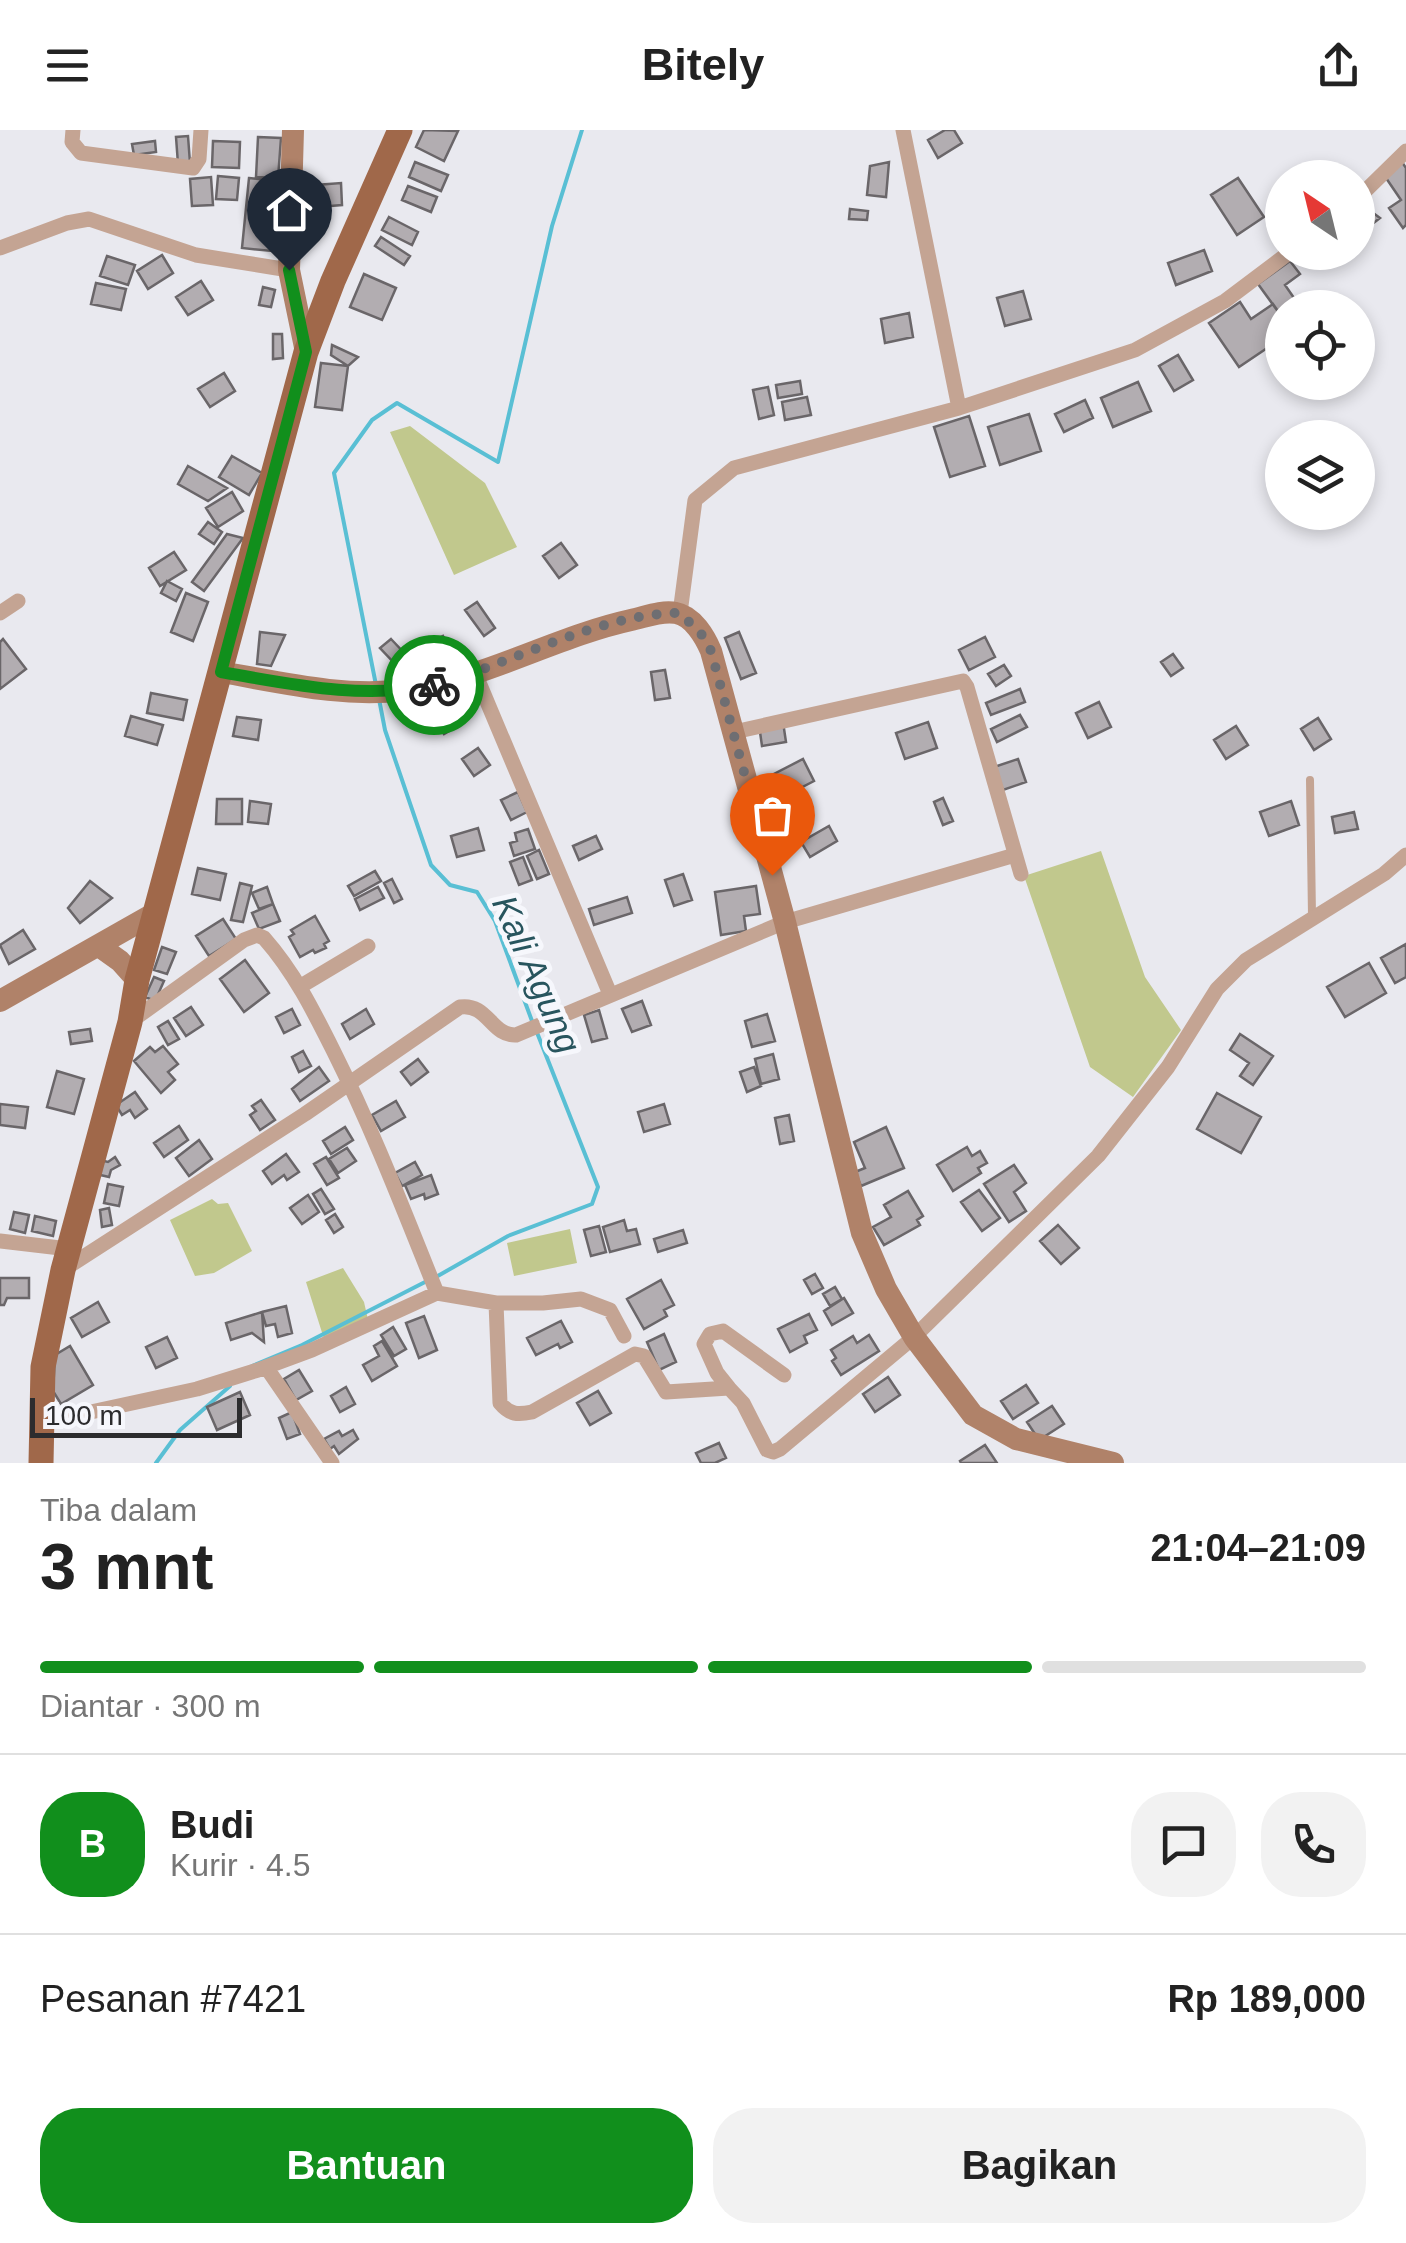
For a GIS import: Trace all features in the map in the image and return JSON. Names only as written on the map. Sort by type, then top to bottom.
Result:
[{"type":"main road","points":[[40,1441],[43,1367],[66,1259],[306,352],[400,130]]},
{"type":"street","points":[[73,130],[72,142],[81,153],[193,168],[199,160],[201,130]]},
{"type":"street","points":[[293,130],[290,277],[306,352]]},
{"type":"street","points":[[902,130],[959,408]]},
{"type":"street","points":[[1375,181],[1406,151]]},
{"type":"street","points":[[0,248],[67,223],[89,219],[196,255],[290,277],[306,288],[333,281]]},
{"type":"street","points":[[680,613],[695,500],[734,468],[959,408],[1135,350],[1225,302],[1267,270]]},
{"type":"street","points":[[0,613],[18,601]]},
{"type":"street","points":[[221,672],[317,689],[377,691],[430,686],[622,622],[680,613],[705,638],[711,651],[785,922],[862,1233],[886,1289],[914,1337],[972,1415],[1016,1439],[1113,1463]]},
{"type":"street","points":[[474,673],[610,994]]},
{"type":"street","points":[[734,732],[962,681],[967,687],[1021,874]]},
{"type":"street","points":[[0,1241],[66,1259],[349,1083],[460,1008],[472,1006],[482,1011],[506,1035],[526,1031],[785,922],[1016,855]]},
{"type":"street","points":[[784,1375],[723,1331],[710,1334],[704,1344],[767,1450],[773,1452],[914,1337],[1098,1156],[1168,1067],[1216,989],[1246,960],[1312,921],[1406,856]]},
{"type":"street","points":[[4,991],[100,946],[155,913]]},
{"type":"street","points":[[130,1022],[244,940],[257,935],[264,938],[301,986],[349,1083],[386,1159],[436,1290]]},
{"type":"street","points":[[100,946],[137,980]]},
{"type":"street","points":[[301,986],[368,946]]},
{"type":"street","points":[[40,1441],[312,1350],[436,1290],[496,1303],[581,1299],[598,1302],[610,1310],[624,1336]]},
{"type":"street","points":[[496,1303],[500,1403],[508,1412],[532,1412],[635,1354],[644,1356],[666,1392],[729,1388]]},
{"type":"street","points":[[262,1369],[332,1463]]},
{"type":"lane","points":[[1310,780],[1312,921]]},
{"type":"green space","points":[[410,426],[485,483],[517,547],[454,575],[390,432]]},
{"type":"green space","points":[[1101,851],[1145,977],[1181,1030],[1133,1097],[1090,1067],[1024,876]]},
{"type":"green space","points":[[212,1199],[218,1204],[228,1203],[252,1251],[214,1273],[195,1276],[170,1220]]},
{"type":"green space","points":[[570,1229],[577,1263],[514,1276],[507,1243]]},
{"type":"green space","points":[[343,1268],[364,1302],[369,1324],[325,1342],[306,1282]]},
{"type":"building","points":[[424,130],[458,131],[444,161],[416,147]]},
{"type":"building","points":[[945,130],[954,130],[962,143],[938,158],[928,140]]},
{"type":"building","points":[[188,136],[190,163],[178,164],[176,137]]},
{"type":"building","points":[[258,137],[281,138],[278,178],[256,177]]},
{"type":"building","points":[[155,141],[156,152],[134,155],[132,144]]},
{"type":"building","points":[[213,141],[240,142],[239,168],[212,167]]},
{"type":"building","points":[[415,162],[448,175],[441,191],[409,177]]},
{"type":"building","points":[[889,162],[886,197],[867,195],[870,166]]},
{"type":"building","points":[[1402,162],[1406,168],[1403,228],[1389,208],[1401,200],[1384,175]]},
{"type":"building","points":[[218,176],[239,178],[237,200],[216,199]]},
{"type":"building","points":[[211,177],[213,205],[192,206],[190,179]]},
{"type":"building","points":[[249,178],[279,181],[272,251],[242,248]]},
{"type":"building","points":[[1238,178],[1264,217],[1237,235],[1211,195]]},
{"type":"building","points":[[341,183],[342,205],[318,207],[316,185]]},
{"type":"building","points":[[408,186],[437,197],[431,212],[402,200]]},
{"type":"building","points":[[850,209],[868,211],[867,220],[849,219]]},
{"type":"building","points":[[389,217],[418,232],[412,245],[382,230]]},
{"type":"building","points":[[381,237],[410,256],[404,265],[375,246]]},
{"type":"building","points":[[1204,250],[1212,271],[1176,285],[1168,263]]},
{"type":"building","points":[[162,255],[173,273],[148,289],[137,271]]},
{"type":"building","points":[[107,256],[135,265],[128,285],[100,276]]},
{"type":"building","points":[[1277,270],[1297,270],[1300,274],[1285,285],[1288,290],[1265,290],[1265,294],[1258,284]]},
{"type":"building","points":[[364,274],[396,288],[382,320],[350,307]]},
{"type":"building","points":[[201,281],[213,300],[188,315],[176,297]]},
{"type":"building","points":[[96,283],[126,289],[121,310],[91,304]]},
{"type":"building","points":[[263,287],[275,290],[271,307],[259,305]]},
{"type":"building","points":[[1023,291],[1031,319],[1005,326],[997,298]]},
{"type":"building","points":[[1240,302],[1251,319],[1265,309],[1265,349],[1239,367],[1209,323]]},
{"type":"building","points":[[909,313],[913,337],[885,343],[881,319]]},
{"type":"building","points":[[273,334],[282,334],[283,358],[273,359]]},
{"type":"building","points":[[332,345],[358,357],[348,366],[331,355]]},
{"type":"building","points":[[1178,355],[1193,380],[1174,391],[1159,366]]},
{"type":"building","points":[[321,363],[348,366],[342,410],[315,407]]},
{"type":"building","points":[[224,373],[235,391],[210,407],[198,389]]},
{"type":"building","points":[[800,381],[802,394],[778,398],[776,385]]},
{"type":"building","points":[[1138,382],[1151,411],[1113,427],[1101,398]]},
{"type":"building","points":[[768,387],[774,415],[759,419],[753,390]]},
{"type":"building","points":[[807,397],[811,415],[785,420],[782,402]]},
{"type":"building","points":[[1085,400],[1093,418],[1064,432],[1055,414]]},
{"type":"building","points":[[1029,414],[1041,451],[1000,465],[988,427]]},
{"type":"building","points":[[969,416],[985,466],[950,477],[934,427]]},
{"type":"building","points":[[232,456],[262,473],[249,495],[219,477]]},
{"type":"building","points":[[188,466],[227,488],[208,501],[178,484]]},
{"type":"building","points":[[232,492],[243,511],[218,527],[206,508]]},
{"type":"building","points":[[208,522],[222,532],[214,544],[199,534]]},
{"type":"building","points":[[227,534],[243,538],[204,591],[192,582]]},
{"type":"building","points":[[561,543],[577,565],[559,578],[543,556]]},
{"type":"building","points":[[174,552],[186,570],[160,586],[149,568]]},
{"type":"building","points":[[167,581],[182,589],[176,601],[161,593]]},
{"type":"building","points":[[186,593],[208,602],[193,641],[171,632]]},
{"type":"building","points":[[477,602],[495,628],[484,636],[465,610]]},
{"type":"building","points":[[260,632],[285,635],[271,666],[257,664]]},
{"type":"building","points":[[739,632],[756,673],[741,679],[725,638]]},
{"type":"building","points":[[443,636],[454,658],[431,669],[420,647]]},
{"type":"building","points":[[985,637],[995,657],[969,670],[959,650]]},
{"type":"building","points":[[3,639],[26,669],[0,689],[0,642]]},
{"type":"building","points":[[391,639],[408,657],[398,667],[380,648]]},
{"type":"building","points":[[1173,654],[1183,668],[1171,676],[1161,662]]},
{"type":"building","points":[[1004,665],[1011,676],[996,686],[988,674]]},
{"type":"building","points":[[665,670],[670,698],[655,700],[651,672]]},
{"type":"building","points":[[1020,689],[1025,702],[991,715],[986,703]]},
{"type":"building","points":[[151,693],[187,700],[183,720],[147,713]]},
{"type":"building","points":[[1099,702],[1111,727],[1088,738],[1076,713]]},
{"type":"building","points":[[446,704],[459,725],[444,734],[432,714]]},
{"type":"building","points":[[1020,715],[1027,727],[997,742],[991,729]]},
{"type":"building","points":[[131,716],[163,725],[157,745],[125,736]]},
{"type":"building","points":[[237,717],[261,720],[258,740],[233,736]]},
{"type":"building","points":[[1318,718],[1331,739],[1314,750],[1301,729]]},
{"type":"building","points":[[783,722],[786,742],[762,746],[759,725]]},
{"type":"building","points":[[928,722],[937,748],[905,759],[896,733]]},
{"type":"building","points":[[1236,726],[1248,745],[1226,759],[1214,740]]},
{"type":"building","points":[[478,748],[490,765],[474,776],[462,759]]},
{"type":"building","points":[[803,759],[814,781],[779,799],[768,777]]},
{"type":"building","points":[[1018,759],[1026,782],[1003,790],[994,767]]},
{"type":"building","points":[[518,792],[527,812],[511,820],[501,800]]},
{"type":"building","points":[[943,798],[953,821],[943,825],[934,802]]},
{"type":"building","points":[[217,799],[242,799],[242,824],[216,824]]},
{"type":"building","points":[[250,801],[271,804],[268,824],[248,822]]},
{"type":"building","points":[[1291,801],[1299,825],[1269,836],[1260,812]]},
{"type":"building","points":[[1354,812],[1358,829],[1335,833],[1332,817]]},
{"type":"building","points":[[829,826],[837,841],[810,857],[801,842]]},
{"type":"building","points":[[478,828],[484,850],[457,857],[451,836]]},
{"type":"building","points":[[528,829],[535,849],[514,856],[510,843],[517,841],[515,833]]},
{"type":"building","points":[[596,836],[602,849],[579,860],[573,846]]},
{"type":"building","points":[[539,850],[549,874],[537,879],[527,856]]},
{"type":"building","points":[[523,857],[532,880],[519,885],[510,862]]},
{"type":"building","points":[[198,868],[226,874],[220,900],[192,894]]},
{"type":"building","points":[[375,871],[381,881],[354,896],[348,886]]},
{"type":"building","points":[[683,874],[692,900],[674,906],[665,880]]},
{"type":"building","points":[[392,879],[402,899],[394,903],[384,883]]},
{"type":"building","points":[[90,881],[112,898],[80,923],[68,908]]},
{"type":"building","points":[[240,883],[252,886],[243,922],[231,920]]},
{"type":"building","points":[[756,886],[760,914],[744,916],[746,931],[721,935],[715,892]]},
{"type":"building","points":[[267,887],[273,904],[259,909],[252,893]]},
{"type":"building","points":[[378,887],[384,898],[360,910],[355,899]]},
{"type":"building","points":[[627,897],[632,913],[594,925],[589,909]]},
{"type":"building","points":[[273,904],[280,921],[259,929],[252,913]]},
{"type":"building","points":[[315,916],[329,941],[324,944],[326,948],[300,957],[289,937],[294,934],[291,930]]},
{"type":"building","points":[[223,919],[236,939],[209,956],[196,936]]},
{"type":"building","points":[[23,930],[35,949],[9,964],[0,945]]},
{"type":"building","points":[[1406,944],[1406,977],[1395,983],[1381,958]]},
{"type":"building","points":[[162,947],[176,952],[167,974],[154,970]]},
{"type":"building","points":[[245,960],[269,993],[244,1012],[220,979]]},
{"type":"building","points":[[1369,963],[1386,993],[1345,1017],[1327,987]]},
{"type":"building","points":[[154,977],[164,981],[155,1001],[145,997]]},
{"type":"building","points":[[642,1001],[651,1025],[632,1032],[622,1009]]},
{"type":"building","points":[[191,1007],[203,1025],[186,1036],[174,1018]]},
{"type":"building","points":[[292,1009],[300,1025],[284,1033],[276,1017]]},
{"type":"building","points":[[366,1009],[374,1024],[350,1039],[342,1024]]},
{"type":"building","points":[[599,1010],[607,1038],[592,1042],[584,1015]]},
{"type":"building","points":[[767,1014],[775,1041],[752,1047],[745,1021]]},
{"type":"building","points":[[168,1021],[179,1039],[168,1045],[158,1027]]},
{"type":"building","points":[[90,1029],[92,1041],[71,1044],[69,1032]]},
{"type":"building","points":[[1240,1034],[1273,1056],[1253,1085],[1240,1076],[1249,1063],[1230,1050]]},
{"type":"building","points":[[163,1046],[178,1064],[168,1072],[175,1080],[161,1093],[134,1061],[150,1047],[155,1052]]},
{"type":"building","points":[[303,1051],[311,1066],[299,1072],[292,1057]]},
{"type":"building","points":[[773,1054],[779,1079],[761,1084],[755,1059]]},
{"type":"building","points":[[418,1059],[428,1072],[411,1085],[401,1072]]},
{"type":"building","points":[[319,1067],[329,1081],[300,1101],[292,1089]]},
{"type":"building","points":[[754,1067],[761,1086],[747,1092],[740,1072]]},
{"type":"building","points":[[57,1071],[84,1079],[74,1114],[47,1107]]},
{"type":"building","points":[[135,1092],[147,1109],[135,1118],[130,1110],[122,1115],[116,1105]]},
{"type":"building","points":[[1217,1093],[1261,1117],[1241,1153],[1197,1129]]},
{"type":"building","points":[[261,1100],[275,1120],[260,1130],[250,1115],[256,1111],[252,1106]]},
{"type":"building","points":[[396,1101],[405,1117],[381,1131],[372,1115]]},
{"type":"building","points":[[0,1104],[28,1107],[25,1128],[0,1125]]},
{"type":"building","points":[[664,1104],[670,1124],[644,1132],[638,1112]]},
{"type":"building","points":[[789,1115],[794,1141],[780,1144],[775,1118]]},
{"type":"building","points":[[179,1126],[188,1140],[164,1157],[154,1143]]},
{"type":"building","points":[[345,1127],[353,1140],[331,1154],[323,1141]]},
{"type":"building","points":[[886,1127],[904,1168],[861,1186],[855,1172],[865,1168],[854,1142]]},
{"type":"building","points":[[199,1140],[212,1159],[189,1176],[176,1158]]},
{"type":"building","points":[[967,1147],[972,1156],[980,1151],[987,1163],[978,1168],[981,1173],[953,1191],[937,1165]]},
{"type":"building","points":[[347,1148],[356,1161],[338,1173],[329,1159]]},
{"type":"building","points":[[286,1154],[299,1172],[287,1180],[284,1175],[272,1184],[263,1171]]},
{"type":"building","points":[[115,1157],[120,1165],[111,1170],[109,1177],[96,1174],[100,1160],[108,1162]]},
{"type":"building","points":[[326,1157],[339,1178],[327,1185],[314,1164]]},
{"type":"building","points":[[415,1162],[422,1175],[402,1186],[395,1173]]},
{"type":"building","points":[[1014,1165],[1026,1183],[1014,1192],[1026,1211],[1009,1222],[984,1184]]},
{"type":"building","points":[[431,1175],[438,1194],[411,1199],[405,1185]]},
{"type":"building","points":[[108,1184],[123,1187],[119,1206],[104,1203]]},
{"type":"building","points":[[321,1189],[334,1209],[325,1214],[313,1194]]},
{"type":"building","points":[[979,1190],[1000,1218],[982,1231],[961,1202]]},
{"type":"building","points":[[908,1191],[923,1216],[917,1220],[920,1225],[884,1245],[873,1227],[891,1217],[884,1205]]},
{"type":"building","points":[[308,1195],[319,1212],[302,1224],[290,1208]]},
{"type":"building","points":[[109,1208],[112,1225],[102,1227],[100,1210]]},
{"type":"building","points":[[14,1212],[29,1215],[25,1233],[10,1229]]},
{"type":"building","points":[[335,1214],[343,1227],[334,1233],[326,1220]]},
{"type":"building","points":[[35,1216],[56,1221],[53,1236],[32,1231]]},
{"type":"building","points":[[624,1220],[627,1231],[636,1229],[640,1244],[610,1252],[603,1227]]},
{"type":"building","points":[[1058,1225],[1079,1248],[1061,1264],[1040,1241]]},
{"type":"building","points":[[599,1226],[606,1252],[591,1256],[584,1230]]},
{"type":"building","points":[[683,1230],[687,1243],[658,1252],[654,1239]]},
{"type":"building","points":[[815,1274],[823,1288],[812,1294],[804,1280]]},
{"type":"building","points":[[0,1278],[29,1278],[29,1298],[7,1298],[0,1305]]},
{"type":"building","points":[[661,1280],[674,1305],[664,1310],[667,1316],[644,1329],[627,1299]]},
{"type":"building","points":[[835,1287],[842,1299],[830,1306],[823,1294]]},
{"type":"building","points":[[844,1298],[853,1313],[832,1325],[824,1311]]},
{"type":"building","points":[[98,1302],[109,1322],[82,1337],[71,1318]]},
{"type":"building","points":[[286,1306],[292,1333],[278,1337],[275,1324],[266,1326],[262,1312]]},
{"type":"building","points":[[262,1312],[264,1342],[252,1333],[231,1340],[226,1323]]},
{"type":"building","points":[[809,1314],[817,1330],[804,1336],[807,1343],[790,1352],[778,1329]]},
{"type":"building","points":[[424,1316],[437,1350],[419,1358],[406,1323]]},
{"type":"building","points":[[561,1321],[572,1342],[536,1355],[527,1338]]},
{"type":"building","points":[[393,1327],[406,1349],[394,1356],[381,1335]]},
{"type":"building","points":[[664,1334],[676,1362],[659,1370],[647,1342]]},
{"type":"building","points":[[869,1335],[879,1351],[841,1375],[832,1361],[836,1358],[831,1350],[853,1336],[857,1343]]},
{"type":"building","points":[[167,1337],[177,1358],[156,1368],[146,1347]]},
{"type":"building","points":[[382,1341],[397,1366],[372,1381],[363,1365],[379,1356],[374,1346]]},
{"type":"building","points":[[70,1346],[93,1385],[61,1404],[53,1391],[55,1355]]},
{"type":"building","points":[[299,1370],[312,1391],[296,1400],[284,1379]]},
{"type":"building","points":[[888,1377],[900,1395],[875,1412],[863,1394]]},
{"type":"building","points":[[1026,1385],[1038,1403],[1013,1419],[1001,1401]]},
{"type":"building","points":[[346,1387],[355,1404],[340,1412],[331,1396]]},
{"type":"building","points":[[598,1391],[611,1413],[590,1425],[577,1403]]},
{"type":"building","points":[[240,1392],[250,1415],[217,1430],[207,1407]]},
{"type":"building","points":[[1052,1406],[1064,1424],[1039,1440],[1027,1422]]},
{"type":"building","points":[[292,1412],[300,1434],[287,1439],[279,1418]]},
{"type":"building","points":[[353,1430],[358,1439],[339,1454],[324,1439],[339,1431],[342,1436]]},
{"type":"building","points":[[719,1443],[726,1458],[701,1463],[696,1453]]},
{"type":"building","points":[[985,1445],[997,1463],[961,1463],[960,1461]]},
{"type":"waterway","name":"Kali Agung","points":[[376,685],[334,473],[372,420],[397,403],[498,462],[552,226],[582,130]]},
{"type":"waterway","name":"Kali Agung","points":[[379,699],[385,730],[431,865],[450,885],[477,892],[495,921],[532,1021]]},
{"type":"waterway","name":"Kali Agung","points":[[436,1277],[508,1236],[592,1204],[598,1187],[536,1030]]},
{"type":"waterway","name":"Kali Agung","points":[[252,1366],[427,1281]]},
{"type":"waterway","name":"Kali Agung","points":[[156,1463],[180,1430],[230,1386]]},
{"type":"way so far","points":[[434,685],[622,622],[680,613],[694,624],[711,651],[772,875]]},
{"type":"route","points":[[289,270],[306,352],[221,672],[317,689],[360,692],[434,685]]}]
